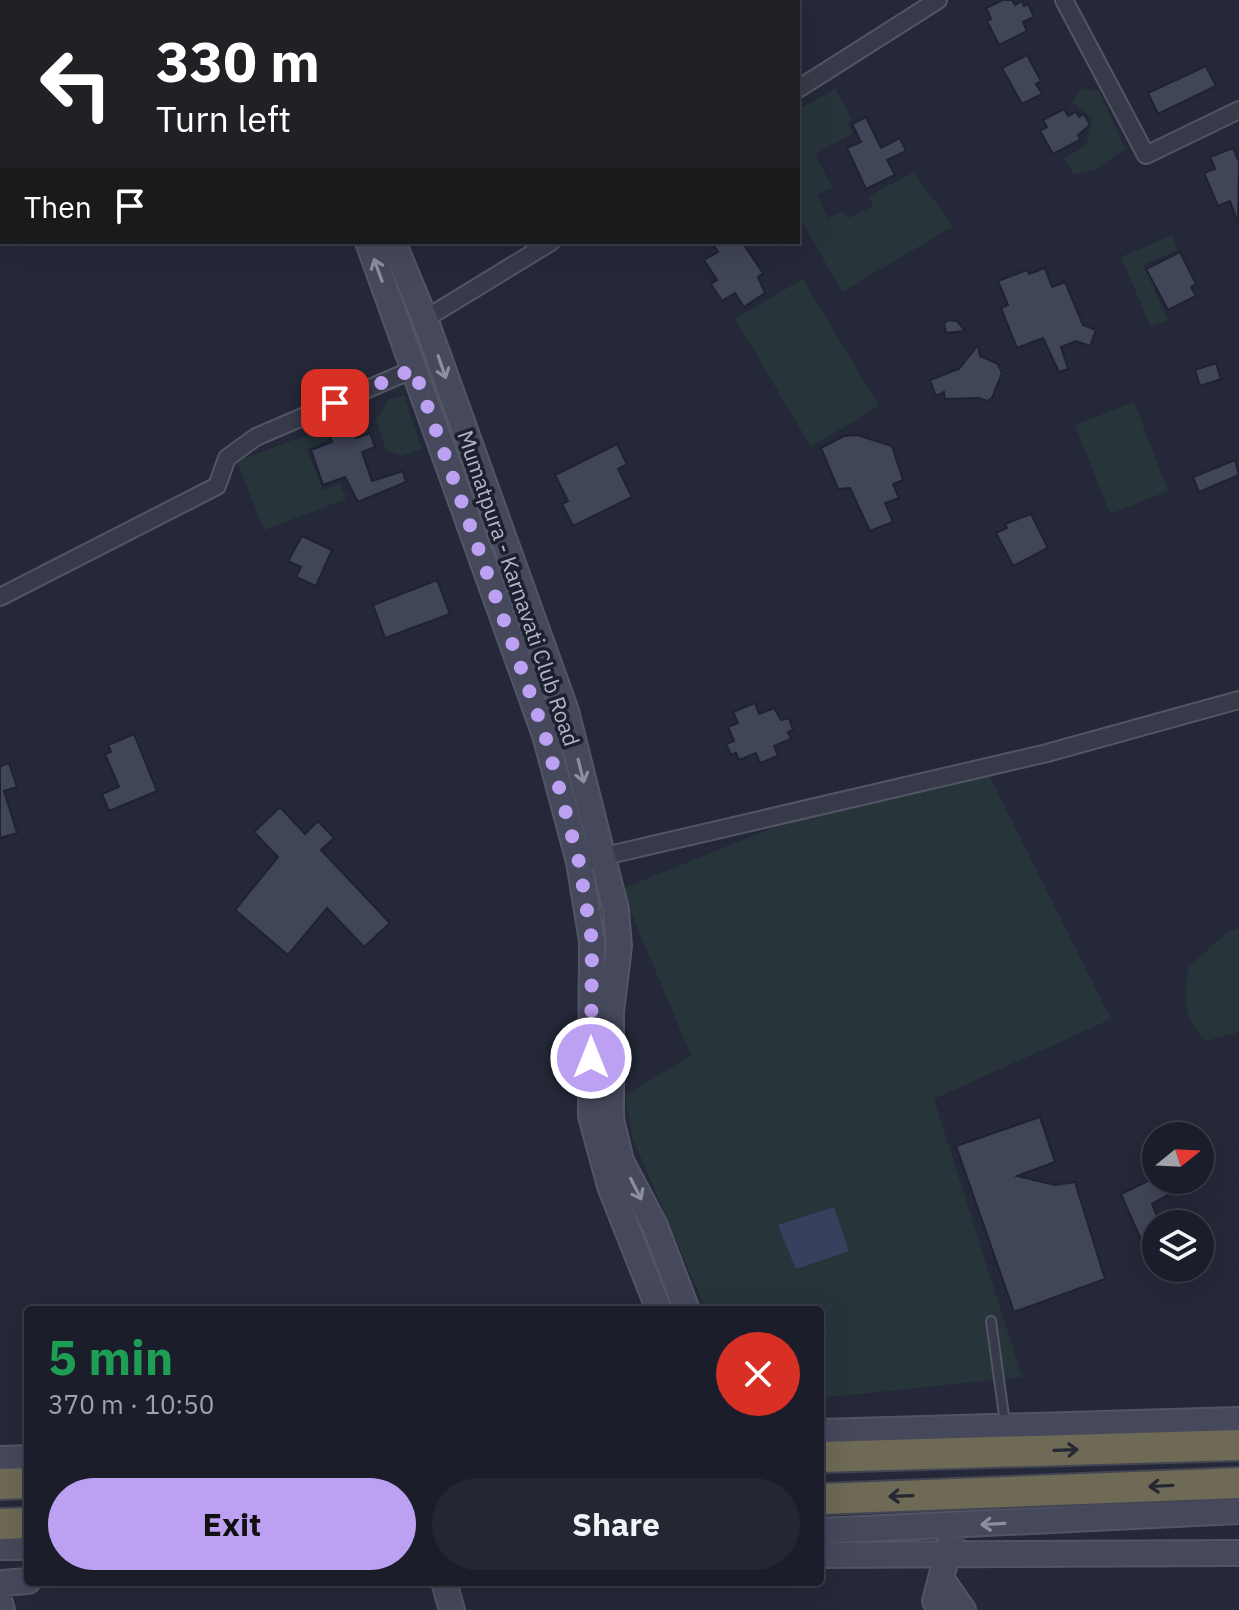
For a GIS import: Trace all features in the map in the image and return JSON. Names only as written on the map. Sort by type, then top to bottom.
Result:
[{"type":"highway","points":[[824,1457],[1007,1440],[1239,1445]]},
{"type":"highway","points":[[0,1484],[24,1483]]},
{"type":"highway","points":[[824,1499],[1239,1483]]},
{"type":"highway","points":[[0,1524],[24,1523]]},
{"type":"street","points":[[800,88],[938,0]]},
{"type":"street","points":[[1064,0],[1146,155],[1239,110]]},
{"type":"street","name":"Mumatpura - Karnavati Club Road","points":[[369,244],[591,859],[616,910],[619,946],[611,1012],[611,1119],[621,1161],[655,1226],[685,1306]]},
{"type":"street","name":"Mumatpura - Karnavati Club Road","points":[[394,244],[425,319],[566,711],[591,859],[591,1116],[610,1186],[657,1306]]},
{"type":"street","points":[[425,319],[548,244]]},
{"type":"street","points":[[0,597],[217,486],[227,458],[256,437],[414,369]]},
{"type":"street","points":[[591,859],[1047,753],[1239,700]]},
{"type":"street","points":[[824,1432],[1007,1440],[1239,1420]]},
{"type":"street","points":[[0,1459],[24,1458]]},
{"type":"street","points":[[940,1610],[935,1601],[964,1494]]},
{"type":"street","points":[[824,1531],[1239,1511]]},
{"type":"street","points":[[0,1547],[24,1547]]},
{"type":"street","points":[[824,1555],[1239,1553]]},
{"type":"street","points":[[942,1580],[963,1610]]},
{"type":"street","points":[[0,1583],[24,1581]]},
{"type":"street","points":[[445,1586],[452,1610]]},
{"type":"street","points":[[0,1603],[2,1610]]},
{"type":"lane","points":[[991,1321],[1007,1440]]},
{"type":"shaded area","points":[[1082,88],[1099,91],[1125,149],[1096,169],[1074,175],[1064,158],[1086,145],[1093,119],[1072,102]]},
{"type":"shaded area","points":[[835,89],[852,120],[847,123],[854,133],[815,154],[832,187],[817,195],[828,218],[843,211],[848,218],[873,206],[869,196],[914,172],[952,227],[842,292],[800,218],[800,109]]},
{"type":"shaded area","points":[[1172,235],[1178,250],[1144,265],[1168,320],[1151,327],[1121,257]]},
{"type":"shaded area","points":[[803,279],[879,406],[811,447],[735,319]]},
{"type":"shaded area","points":[[404,395],[422,449],[402,456],[386,450],[376,420],[389,400]]},
{"type":"shaded area","points":[[1134,402],[1168,491],[1110,514],[1075,425]]},
{"type":"shaded area","points":[[323,429],[327,440],[307,449],[323,490],[340,484],[346,499],[264,530],[237,461]]},
{"type":"shaded area","points":[[989,775],[1111,1019],[934,1099],[1022,1377],[824,1398],[824,1306],[704,1306],[632,1137],[625,1096],[691,1055],[621,889],[790,821]]},
{"type":"shaded area","points":[[1239,929],[1239,1032],[1206,1041],[1192,1023],[1186,1007],[1188,967],[1229,931]]},
{"type":"water","points":[[834,1207],[849,1251],[796,1269],[778,1225]]},
{"type":"building","points":[[1003,0],[1012,0],[1015,5],[1022,1],[1024,6],[1028,4],[1034,17],[1023,22],[1027,31],[999,45],[987,21],[991,19],[986,8]]},
{"type":"building","points":[[1027,55],[1041,81],[1036,84],[1042,94],[1022,104],[1002,68]]},
{"type":"building","points":[[1206,66],[1216,86],[1158,114],[1148,93]]},
{"type":"building","points":[[1064,109],[1068,116],[1076,112],[1079,117],[1084,114],[1090,125],[1078,135],[1080,140],[1053,154],[1040,131],[1047,127],[1043,120]]},
{"type":"building","points":[[866,117],[881,148],[900,138],[906,151],[887,160],[895,175],[866,189],[847,148],[861,142],[852,124]]},
{"type":"building","points":[[1233,148],[1239,162],[1238,223],[1230,201],[1218,206],[1204,173],[1215,169],[1210,157]]},
{"type":"building","points":[[713,244],[743,244],[763,273],[758,277],[765,293],[744,307],[735,293],[722,301],[711,284],[717,280],[704,260],[718,252]]},
{"type":"building","points":[[1180,252],[1196,284],[1191,287],[1196,296],[1168,310],[1146,269]]},
{"type":"building","points":[[1045,268],[1052,287],[1065,282],[1083,325],[1096,330],[1090,346],[1076,341],[1061,347],[1068,369],[1059,372],[1043,338],[1017,348],[1001,308],[1008,305],[998,281],[1027,270],[1029,274]]},
{"type":"building","points":[[948,320],[957,321],[965,331],[946,333],[944,324]]},
{"type":"building","points":[[978,345],[980,356],[998,364],[1002,373],[992,398],[987,401],[979,398],[945,399],[944,392],[936,396],[930,380],[959,369]]},
{"type":"building","points":[[1216,363],[1221,379],[1200,386],[1195,370]]},
{"type":"building","points":[[351,424],[356,438],[370,433],[375,447],[362,452],[372,481],[403,471],[406,482],[358,502],[345,477],[323,485],[311,450],[332,442],[329,432]]},
{"type":"building","points":[[857,435],[892,446],[903,480],[893,484],[899,498],[885,503],[893,522],[870,531],[850,488],[838,489],[821,448],[844,436]]},
{"type":"building","points":[[617,444],[627,464],[618,469],[632,497],[573,526],[562,504],[568,501],[555,475]]},
{"type":"building","points":[[1235,460],[1239,475],[1199,492],[1193,477]]},
{"type":"building","points":[[1031,514],[1048,548],[1013,566],[996,533],[1007,528],[1005,524]]},
{"type":"building","points":[[302,536],[332,550],[316,586],[296,577],[301,567],[288,561]]},
{"type":"building","points":[[437,580],[450,614],[385,638],[373,605]]},
{"type":"building","points":[[755,703],[759,714],[774,708],[781,720],[789,718],[793,730],[788,732],[791,739],[774,746],[778,756],[760,763],[756,753],[739,760],[736,753],[731,755],[726,744],[734,741],[728,727],[738,723],[733,712]]},
{"type":"building","points":[[134,734],[157,791],[109,811],[102,794],[119,787],[105,754],[111,752],[108,745]]},
{"type":"building","points":[[9,763],[17,787],[4,791],[17,833],[0,838],[0,766]]},
{"type":"building","points":[[280,807],[305,834],[318,821],[334,838],[321,850],[390,923],[364,947],[327,908],[288,955],[235,910],[278,857],[254,832]]},
{"type":"building","points":[[1040,1117],[1055,1162],[1017,1176],[1055,1185],[1075,1182],[1105,1279],[1014,1312],[956,1146]]},
{"type":"building","points":[[1142,1184],[1142,1194],[1170,1194],[1152,1204],[1154,1210],[1142,1210],[1142,1242],[1121,1194]]},
{"type":"route","points":[[335,403],[414,369],[545,735],[579,862],[592,941],[591,1058]]}]
